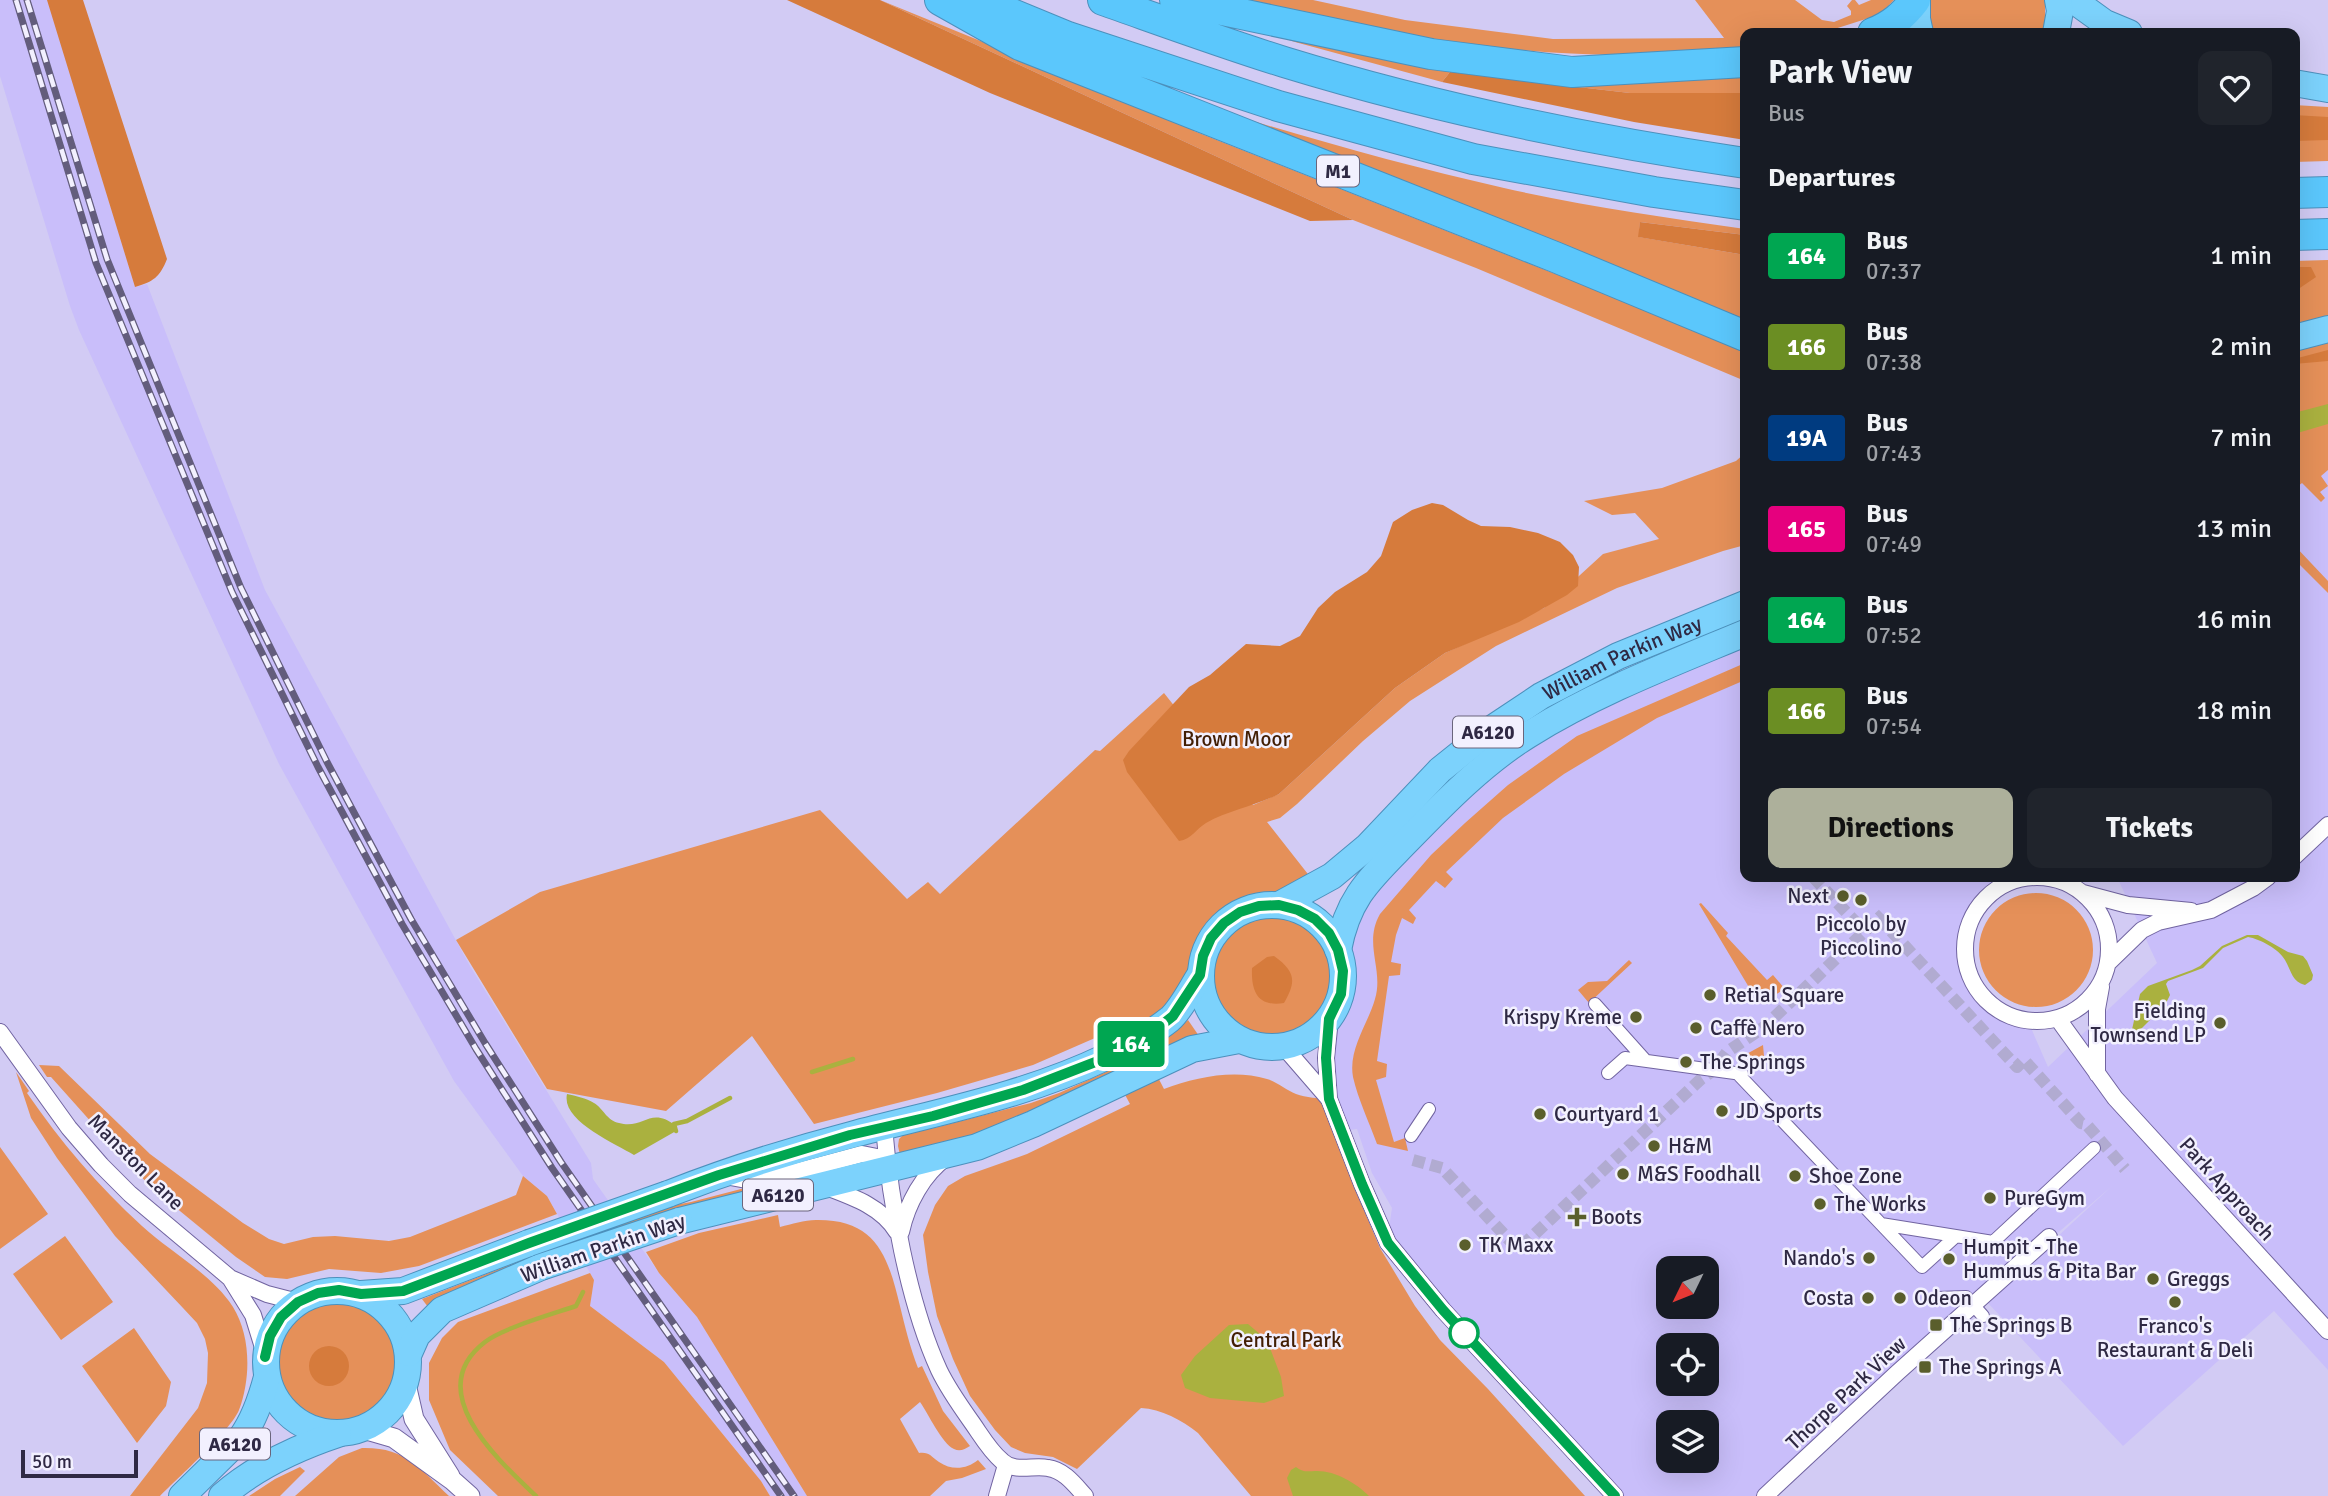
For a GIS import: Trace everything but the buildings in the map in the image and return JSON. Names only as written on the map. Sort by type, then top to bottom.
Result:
[{"type":"highway","name":"M1","points":[[940,0],[1020,45],[1740,333]]},
{"type":"highway","name":"M1","points":[[978,0],[1068,37],[1265,102],[1473,159],[1654,192],[1740,204]]},
{"type":"highway","points":[[1103,0],[1284,62],[1476,114],[1660,151],[1740,162]]},
{"type":"highway","points":[[1175,0],[1431,54],[1572,72],[1740,62]]},
{"type":"highway","points":[[1884,28],[1906,12],[1916,0]]},
{"type":"highway","points":[[1916,0],[1919,28]]},
{"type":"highway","points":[[2057,28],[2060,11],[2058,0]]},
{"type":"highway","points":[[2073,0],[2105,23],[2117,28]]},
{"type":"highway","points":[[2300,84],[2328,89]]},
{"type":"highway","points":[[2300,193],[2328,192]]},
{"type":"highway","points":[[2300,236],[2328,234]]},
{"type":"highway","points":[[2300,336],[2328,329]]},
{"type":"highway","name":"William Parkin Way","points":[[1279,905],[1332,876],[1367,846],[1440,770],[1490,730],[1541,696],[1618,656],[1740,606]]},
{"type":"highway","name":"William Parkin Way","points":[[1338,950],[1350,906],[1369,880],[1427,820],[1477,774],[1526,736],[1590,701],[1740,635]]},
{"type":"highway","points":[[1279,905],[1298,910],[1315,919],[1329,933],[1338,950],[1343,971],[1341,994],[1329,1019],[1317,1032],[1284,1047],[1256,1046],[1239,1040],[1223,1029],[1210,1013],[1203,995],[1200,975],[1203,956],[1224,923],[1240,912],[1259,906],[1279,905]]},
{"type":"highway","name":"William Parkin Way","points":[[361,1294],[403,1291],[719,1175],[850,1135],[1023,1090],[1098,1061],[1145,1038],[1173,1016],[1200,975]]},
{"type":"highway","name":"William Parkin Way","points":[[409,1353],[417,1335],[442,1310],[541,1267],[679,1221],[822,1185],[888,1165],[976,1147],[1033,1124],[1192,1049],[1239,1040]]},
{"type":"highway","points":[[339,1290],[361,1294],[379,1303],[393,1317],[404,1334],[409,1353],[409,1368],[406,1384],[397,1403],[382,1419],[351,1432],[312,1429],[299,1423],[276,1399],[266,1367],[270,1336],[281,1317],[298,1302],[318,1293],[339,1290]]},
{"type":"highway","name":"A6120","points":[[182,1496],[248,1428],[261,1400],[266,1367]]},
{"type":"highway","name":"A6120","points":[[222,1496],[265,1465],[312,1443],[351,1432]]},
{"type":"street","points":[[2300,851],[2328,825]]},
{"type":"street","points":[[2108,962],[2142,930],[2158,922],[2211,910],[2261,882]]},
{"type":"street","points":[[1993,885],[1972,916],[1965,940],[1965,959],[1970,977],[1983,998],[2004,1014],[2043,1022],[2059,1019],[2076,1011],[2091,998],[2102,982]]},
{"type":"street","points":[[2072,885],[2129,905],[2201,912]]},
{"type":"street","points":[[2072,885],[2094,904],[2107,932],[2108,962],[2096,1009],[2097,1074]]},
{"type":"street","points":[[1595,1004],[1646,1061]]},
{"type":"street","points":[[1329,1019],[1326,1058],[1329,1099],[1388,1243],[1443,1310],[1615,1496]]},
{"type":"street","name":"Park Approach","points":[[2059,1019],[2129,1114],[2328,1331]]},
{"type":"street","name":"Manston Lane","points":[[0,1032],[69,1128],[101,1165],[164,1224],[197,1248],[230,1278],[253,1315],[266,1367]]},
{"type":"street","points":[[1284,1047],[1329,1099]]},
{"type":"street","points":[[1608,1073],[1625,1058],[1743,1074],[1922,1267],[1955,1237]]},
{"type":"street","points":[[1411,1136],[1429,1109]]},
{"type":"street","points":[[884,1127],[900,1237],[914,1300],[939,1370],[990,1449],[1006,1465],[1049,1468],[1065,1475],[1085,1496]]},
{"type":"street","points":[[1881,1224],[1993,1242],[2094,1148]]},
{"type":"street","points":[[900,1237],[914,1196],[938,1163],[952,1153]]},
{"type":"street","points":[[719,1175],[757,1182],[862,1154],[888,1165]]},
{"type":"street","points":[[822,1185],[874,1208],[890,1220],[900,1237]]},
{"type":"street","name":"Thorpe Park View","points":[[1765,1496],[1897,1373],[1979,1311],[2049,1237]]},
{"type":"street","name":"Manston Lane","points":[[230,1278],[267,1294],[298,1302]]},
{"type":"street","points":[[1937,1298],[1966,1297],[1979,1311]]},
{"type":"street","points":[[406,1384],[414,1419],[443,1461],[452,1480]]},
{"type":"street","points":[[351,1432],[394,1438],[470,1496]]},
{"type":"street","points":[[998,1496],[1006,1465]]},
{"type":"shaded area","points":[[0,0],[48,0],[135,287],[147,284],[265,590],[470,966],[591,1163],[593,1179],[659,1273],[697,1317],[807,1496],[770,1496],[761,1481],[664,1362],[590,1306],[594,1280],[547,1196],[523,1176],[454,1081],[279,764],[70,306],[0,76]]},
{"type":"shaded area","points":[[2328,404],[2328,424],[2300,432],[2300,411]]},
{"type":"shaded area","name":"The Springs","points":[[2328,453],[2328,1370],[2274,1311],[2123,1446],[1987,1302],[2112,1186],[1971,1308],[1765,1496],[1617,1496],[1570,1446],[1395,1242],[1389,1228],[1392,1208],[1372,1173],[1357,1129],[1340,1131],[1329,1099],[1330,1019],[1341,994],[1343,971],[1338,950],[1342,928],[1477,774],[1740,636],[1740,882],[1993,882],[1991,893],[1972,916],[1965,940],[1965,959],[1970,977],[1989,1004],[2004,1014],[2028,1021],[2048,1067],[2157,963],[2119,882],[2300,882],[2300,465]]},
{"type":"shaded area","points":[[2247,935],[2258,935],[2288,952],[2303,956],[2313,975],[2312,980],[2305,985],[2297,981],[2285,960],[2274,948],[2248,937],[2223,948],[2203,968],[2168,981],[2166,984],[2170,995],[2165,1005],[2135,1035],[2131,1034],[2140,994],[2148,986],[2200,966],[2222,946]]},
{"type":"shaded area","points":[[567,1094],[594,1103],[615,1122],[628,1124],[660,1118],[676,1126],[676,1131],[634,1155],[581,1122],[567,1104]]},
{"type":"shaded area","points":[[1248,1324],[1267,1340],[1281,1377],[1284,1396],[1264,1403],[1210,1398],[1185,1388],[1181,1375],[1195,1356],[1229,1325]]},
{"type":"shaded area","points":[[1296,1467],[1304,1471],[1338,1475],[1369,1496],[1293,1496],[1287,1478]]},
{"type":"green space","points":[[47,0],[83,0],[167,259],[162,270],[151,281],[135,287]]},
{"type":"green space","points":[[787,0],[880,0],[1353,220],[1310,221],[990,93]]},
{"type":"green space","points":[[880,0],[1194,128],[1194,131],[1740,347],[1740,379],[1476,268],[1353,220]]},
{"type":"green space","points":[[1247,0],[1313,0],[1405,20],[1553,39],[1724,38],[1695,0],[1795,0],[1822,20],[1834,22],[1851,15],[1847,6],[1852,0],[1859,5],[1871,0],[1894,0],[1871,24],[1869,18],[1838,28],[1740,28],[1740,48],[1662,54],[1571,54],[1525,50],[1431,39],[1338,22]]},
{"type":"green space","points":[[1929,0],[2045,0],[2043,28],[1931,28]]},
{"type":"green space","points":[[1209,14],[1321,40],[1740,73],[1740,93],[1630,93],[1450,72],[1442,82],[1295,42]]},
{"type":"green space","points":[[1450,72],[1630,93],[1740,93],[1740,139],[1634,122],[1442,82]]},
{"type":"green space","points":[[1136,85],[1318,140],[1457,177],[1624,211],[1740,228],[1740,234],[1640,222],[1639,237],[1740,254],[1740,322]]},
{"type":"green space","points":[[2300,105],[2328,107],[2328,161],[2300,162]]},
{"type":"green space","points":[[2300,115],[2328,117],[2328,140],[2300,141]]},
{"type":"green space","points":[[1640,222],[1740,234],[1740,254],[1638,237]]},
{"type":"green space","points":[[2328,260],[2328,317],[2300,324],[2300,261]]},
{"type":"green space","points":[[2300,267],[2311,267],[2316,277],[2300,288]]},
{"type":"green space","points":[[2328,342],[2328,470],[2321,476],[2328,486],[2320,492],[2325,498],[2321,502],[2302,483],[2300,484],[2300,349]]},
{"type":"green space","points":[[2328,350],[2328,361],[2300,363],[2300,357]]},
{"type":"green space","name":"Central Park","points":[[1740,457],[1740,546],[1617,588],[1496,646],[1410,701],[1297,804],[1280,818],[1267,822],[1311,878],[1280,891],[1238,903],[1220,914],[1209,928],[1190,964],[1167,1037],[1188,1020],[1199,1036],[1148,1058],[1164,1089],[1202,1078],[1241,1075],[1267,1079],[1300,1095],[1329,1099],[1361,1203],[1380,1248],[1415,1306],[1440,1340],[1585,1496],[1251,1496],[1198,1433],[1171,1416],[1141,1408],[1077,1469],[1053,1457],[1025,1453],[1011,1447],[970,1396],[953,1359],[937,1316],[923,1235],[935,1205],[948,1186],[965,1176],[1027,1154],[1130,1104],[1115,1076],[1015,1120],[973,1135],[900,1155],[899,1139],[906,1132],[934,1128],[1031,1103],[1104,1073],[1111,1069],[1095,1038],[1033,1065],[814,1124],[752,1036],[666,1111],[547,1089],[456,940],[540,892],[820,810],[907,899],[928,882],[940,894],[1095,750],[1100,751],[1164,693],[1253,805],[1279,794],[1395,688],[1445,653],[1544,608],[1603,554],[1659,539],[1635,513],[1612,515],[1584,501],[1662,488]]},
{"type":"green space","name":"Brown Moor","points":[[1432,503],[1443,505],[1481,526],[1510,527],[1538,533],[1560,542],[1573,555],[1579,567],[1578,586],[1519,622],[1445,653],[1395,688],[1279,794],[1215,819],[1179,841],[1127,772],[1123,760],[1129,751],[1189,687],[1210,675],[1246,644],[1280,646],[1300,636],[1318,608],[1335,592],[1367,572],[1381,556],[1393,522],[1412,510]]},
{"type":"green space","points":[[2300,551],[2328,581],[2328,593],[2300,565]]},
{"type":"green space","points":[[1740,665],[1740,682],[1657,718],[1564,774],[1503,818],[1446,872],[1453,879],[1445,888],[1436,881],[1409,910],[1416,918],[1413,924],[1402,918],[1391,962],[1401,964],[1400,975],[1389,976],[1377,1061],[1387,1064],[1386,1077],[1376,1080],[1394,1142],[1405,1138],[1408,1151],[1377,1144],[1358,1094],[1352,1067],[1356,1047],[1375,999],[1377,977],[1373,936],[1380,914],[1431,855],[1465,823],[1508,785],[1577,736]]},
{"type":"green space","points":[[2036,893],[2058,897],[2076,910],[2089,928],[2093,950],[2089,972],[2076,990],[2058,1003],[2036,1007],[2014,1003],[1996,990],[1983,972],[1979,950],[1983,928],[1996,910],[2014,897]]},
{"type":"green space","points":[[1701,903],[1728,933],[1726,936],[1767,980],[1773,975],[1785,989],[1759,1004],[1699,904]]},
{"type":"green space","points":[[1272,915],[1295,920],[1315,933],[1328,953],[1333,976],[1328,999],[1315,1019],[1295,1032],[1272,1037],[1249,1032],[1229,1019],[1216,999],[1211,976],[1216,953],[1229,933],[1249,920]]},
{"type":"green space","points":[[1274,956],[1292,977],[1291,988],[1284,1003],[1275,1004],[1262,1000],[1253,984],[1252,968],[1267,957]]},
{"type":"green space","points":[[1629,960],[1632,963],[1589,1003],[1578,990],[1588,982],[1607,981]]},
{"type":"green space","points":[[1763,1045],[1765,1067],[1741,1057]]},
{"type":"green space","points":[[39,1065],[59,1066],[150,1154],[243,1223],[269,1239],[284,1244],[313,1237],[335,1236],[389,1241],[410,1237],[516,1195],[523,1176],[547,1196],[557,1214],[419,1266],[381,1273],[329,1269],[287,1279],[265,1277],[236,1257],[158,1193],[51,1077],[47,1077]]},
{"type":"green space","points":[[16,1072],[29,1091],[27,1093],[80,1162],[142,1226],[214,1284],[239,1318],[246,1344],[247,1371],[239,1410],[215,1441],[160,1496],[130,1496],[198,1408],[207,1383],[208,1353],[205,1339],[197,1323],[115,1236],[57,1158],[31,1118]]},
{"type":"green space","points":[[0,1147],[48,1214],[0,1249]]},
{"type":"green space","points":[[841,1163],[428,1307],[422,1299],[654,1209]]},
{"type":"green space","points":[[778,1215],[780,1227],[812,1220],[836,1221],[853,1226],[876,1244],[890,1271],[918,1368],[922,1366],[943,1411],[970,1446],[958,1450],[949,1446],[920,1402],[900,1419],[919,1453],[928,1454],[954,1468],[964,1467],[978,1460],[986,1469],[946,1481],[930,1496],[807,1496],[697,1317],[659,1273],[646,1252],[699,1233]]},
{"type":"green space","points":[[65,1236],[113,1302],[61,1340],[13,1274]]},
{"type":"green space","points":[[590,1273],[594,1280],[590,1306],[664,1362],[761,1481],[770,1496],[498,1496],[450,1450],[429,1400],[429,1363],[442,1338],[458,1322]]},
{"type":"green space","points":[[338,1301],[361,1306],[381,1319],[394,1339],[399,1362],[394,1385],[381,1405],[361,1418],[338,1423],[315,1418],[295,1405],[282,1385],[277,1362],[282,1339],[295,1319],[315,1306]]},
{"type":"green space","points":[[134,1328],[171,1382],[166,1406],[137,1443],[82,1366]]},
{"type":"green space","points":[[329,1346],[337,1347],[343,1352],[348,1358],[348,1374],[343,1380],[337,1385],[329,1386],[321,1385],[315,1380],[310,1374],[309,1366],[310,1358],[315,1352],[321,1347]]},
{"type":"green space","points":[[362,1448],[401,1455],[420,1468],[449,1496],[295,1496],[339,1457]]},
{"type":"green space","points":[[300,1467],[305,1471],[280,1496],[249,1496],[275,1479]]},
{"type":"waterway","points":[[812,1072],[853,1059]]},
{"type":"waterway","points":[[676,1131],[674,1124],[687,1121],[730,1098]]},
{"type":"waterway","points":[[536,1496],[503,1464],[472,1424],[463,1403],[461,1382],[467,1361],[485,1342],[516,1327],[576,1306],[583,1292]]},
{"type":"tunnel","points":[[1818,882],[1864,931]]},
{"type":"tunnel","points":[[1413,1160],[1442,1168],[1514,1245],[1523,1245],[1701,1079],[1714,1070],[1727,1052],[1764,1027],[1883,914]]},
{"type":"tunnel","points":[[1879,918],[2017,1067],[2024,1060],[2125,1169]]},
{"type":"railway","points":[[16,0],[96,263],[232,592],[318,767],[402,924],[476,1049],[552,1168],[781,1496]]},
{"type":"railway","points":[[27,0],[107,259],[241,588],[327,762],[411,919],[485,1043],[561,1162],[794,1496]]},
{"type":"bus line","name":"164","points":[[265,1357],[270,1336],[281,1317],[298,1302],[318,1293],[339,1290],[361,1294],[403,1291],[719,1175],[850,1135],[933,1116],[1023,1090],[1098,1061],[1145,1038],[1173,1016],[1200,975],[1203,956],[1211,938],[1224,923],[1240,912],[1259,906],[1279,905],[1298,910],[1315,919],[1329,933],[1338,950],[1343,971],[1341,994],[1329,1019],[1326,1058],[1329,1099],[1388,1243],[1443,1310],[1615,1496]]},
{"type":"place","name":"Next","points":[[1843,896]]},
{"type":"place","name":"Piccolo by Piccolino","points":[[1861,900]]},
{"type":"place","name":"Retial Square","points":[[1710,995]]},
{"type":"place","name":"Krispy Kreme","points":[[1636,1017]]},
{"type":"place","name":"Fielding Townsend LP","points":[[2220,1023]]},
{"type":"place","name":"Caffè Nero","points":[[1696,1028]]},
{"type":"place","name":"The Springs","points":[[1686,1062]]},
{"type":"place","name":"JD Sports","points":[[1722,1111]]},
{"type":"place","name":"Courtyard 1","points":[[1540,1114]]},
{"type":"place","name":"H&M","points":[[1654,1146]]},
{"type":"place","name":"M&S Foodhall","points":[[1623,1174]]},
{"type":"place","name":"Shoe Zone","points":[[1795,1176]]},
{"type":"place","name":"PureGym","points":[[1990,1198]]},
{"type":"place","name":"The Works","points":[[1820,1204]]},
{"type":"place","name":"Boots","points":[[1577,1217]]},
{"type":"place","name":"TK Maxx","points":[[1465,1245]]},
{"type":"place","name":"Nando's","points":[[1869,1258]]},
{"type":"place","name":"Humpit - The Hummus & Pita Bar","points":[[1949,1259]]},
{"type":"place","name":"Greggs","points":[[2153,1279]]},
{"type":"place","name":"Costa","points":[[1868,1298]]},
{"type":"place","name":"Odeon","points":[[1900,1298]]},
{"type":"place","name":"Franco's Restaurant & Deli","points":[[2175,1302]]},
{"type":"place","name":"The Springs B","points":[[1936,1325]]},
{"type":"place","name":"The Springs A","points":[[1925,1367]]}]
